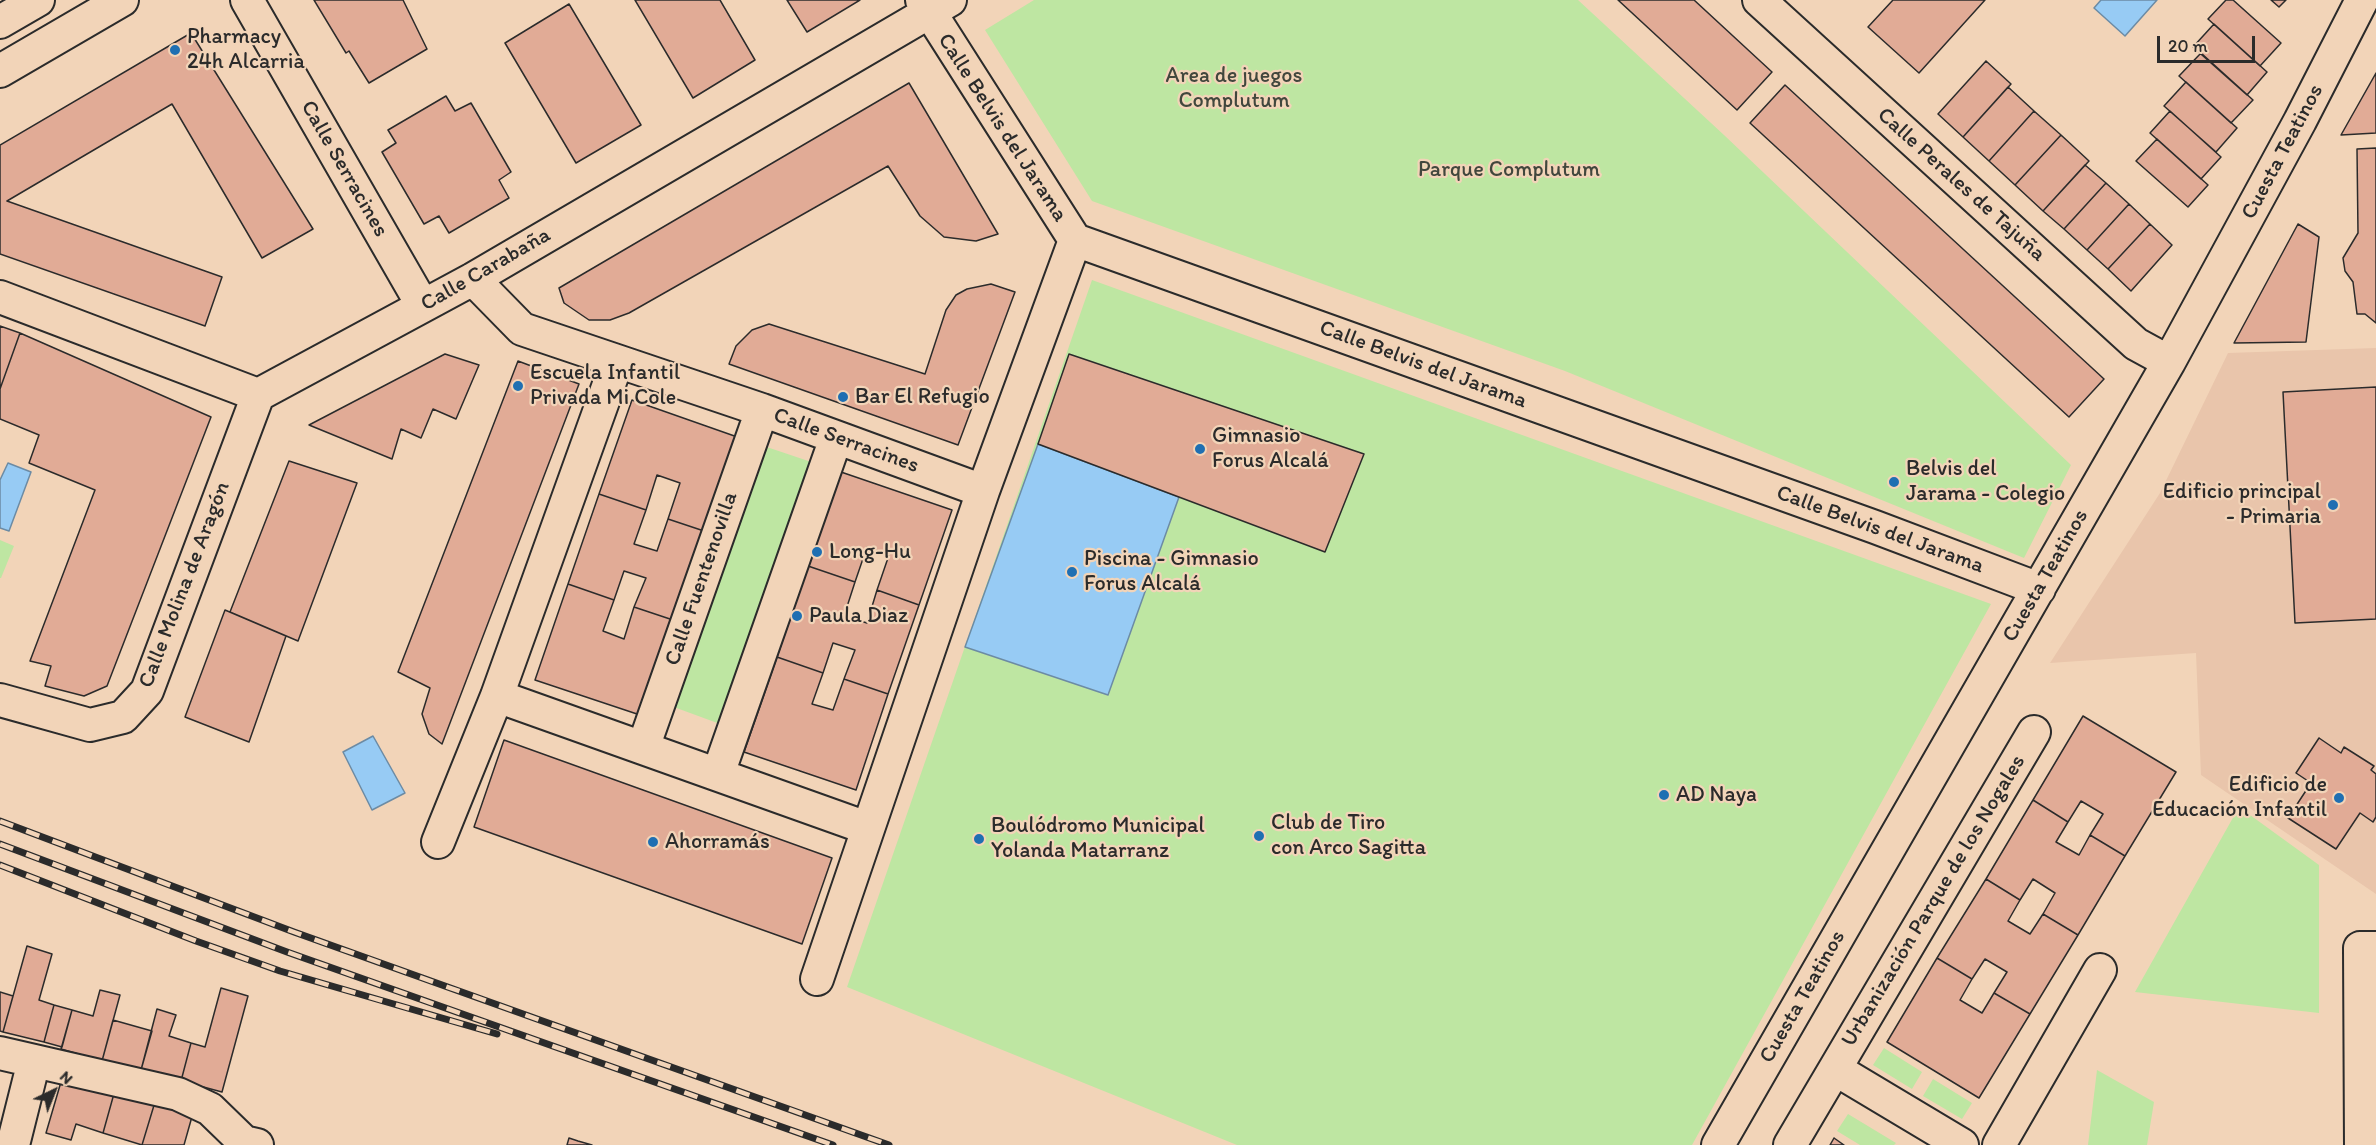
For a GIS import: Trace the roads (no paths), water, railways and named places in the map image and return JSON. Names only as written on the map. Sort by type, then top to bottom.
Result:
[{"type":"street","points":[[0,22],[39,0]]},
{"type":"street","points":[[0,72],[122,0]]},
{"type":"street","name":"Calle Serracines","points":[[247,0],[423,306]]},
{"type":"street","name":"Calle Perales de Tajuña","points":[[1759,0],[2136,344],[2169,362]]},
{"type":"street","name":"Cuesta Teatinos","points":[[1718,1145],[2169,362],[2300,121],[2362,0]]},
{"type":"street","name":"Calle Carabaña","points":[[258,395],[473,279],[933,4]]},
{"type":"street","name":"Calle Belvis del Jarama","points":[[933,4],[1075,240],[1875,527],[2039,589]]},
{"type":"street","points":[[817,979],[983,492],[1075,240]]},
{"type":"street","name":"Calle Serracines","points":[[473,279],[522,329],[762,410],[983,492]]},
{"type":"street","points":[[0,297],[258,395]]},
{"type":"street","points":[[438,842],[497,696],[617,362]]},
{"type":"street","name":"Calle Molina de Aragón","points":[[0,700],[90,725],[123,717],[147,692],[258,395]]},
{"type":"street","name":"Calle Fuentenovilla","points":[[643,748],[762,410]]},
{"type":"street","points":[[718,774],[836,438]]},
{"type":"street","points":[[497,696],[867,828]]},
{"type":"street","name":"Urbanización Parque de los Nogales","points":[[1790,1145],[2034,732]]},
{"type":"street","points":[[2361,1145],[2360,948],[2376,948]]},
{"type":"street","points":[[1999,1145],[2100,970]]},
{"type":"street","points":[[0,1053],[178,1094],[210,1109],[244,1142],[256,1145]]},
{"type":"street","points":[[13,1145],[34,1061]]},
{"type":"street","name":"Urbanización Parque de los Nogales","points":[[1835,1070],[1962,1145]]},
{"type":"water","points":[[2101,0],[2157,0],[2125,36],[2094,8]]},
{"type":"water","name":"Piscina - Gimnasio Forus Alcalá","points":[[1038,444],[1179,497],[1108,695],[965,647]]},
{"type":"water","points":[[8,463],[31,472],[9,531],[0,528],[0,480]]},
{"type":"water","points":[[373,736],[405,793],[372,810],[343,752]]},
{"type":"railway","points":[[0,821],[294,932],[889,1145]]},
{"type":"railway","points":[[0,844],[287,952],[833,1145]]},
{"type":"railway","points":[[0,865],[280,971],[497,1034]]},
{"type":"place","name":"Pharmacy 24h Alcarria","points":[[175,50]]},
{"type":"place","name":"Escuela Infantil Privada Mi Cole","points":[[518,386]]},
{"type":"place","name":"Bar El Refugio","points":[[843,397]]},
{"type":"place","name":"Gimnasio Forus Alcalá","points":[[1200,449]]},
{"type":"place","name":"Belvis del Jarama - Colegio","points":[[1894,482]]},
{"type":"place","name":"Edificio principal - Primaria","points":[[2333,505]]},
{"type":"place","name":"Long-Hu","points":[[817,552]]},
{"type":"place","name":"Piscina - Gimnasio Forus Alcalá","points":[[1072,572]]},
{"type":"place","name":"Paula Diaz","points":[[797,616]]},
{"type":"place","name":"AD Naya","points":[[1664,795]]},
{"type":"place","name":"Edificio de Educación Infantil","points":[[2339,798]]},
{"type":"place","name":"Club de Tiro con Arco Sagitta","points":[[1259,836]]},
{"type":"place","name":"Boulódromo Municipal Yolanda Matarranz","points":[[979,839]]},
{"type":"place","name":"Ahorramás","points":[[653,842]]},
{"type":"park label","name":"Area de juegos Complutum","points":[[1234,88]]},
{"type":"park label","name":"Parque Complutum","points":[[1509,170]]}]
